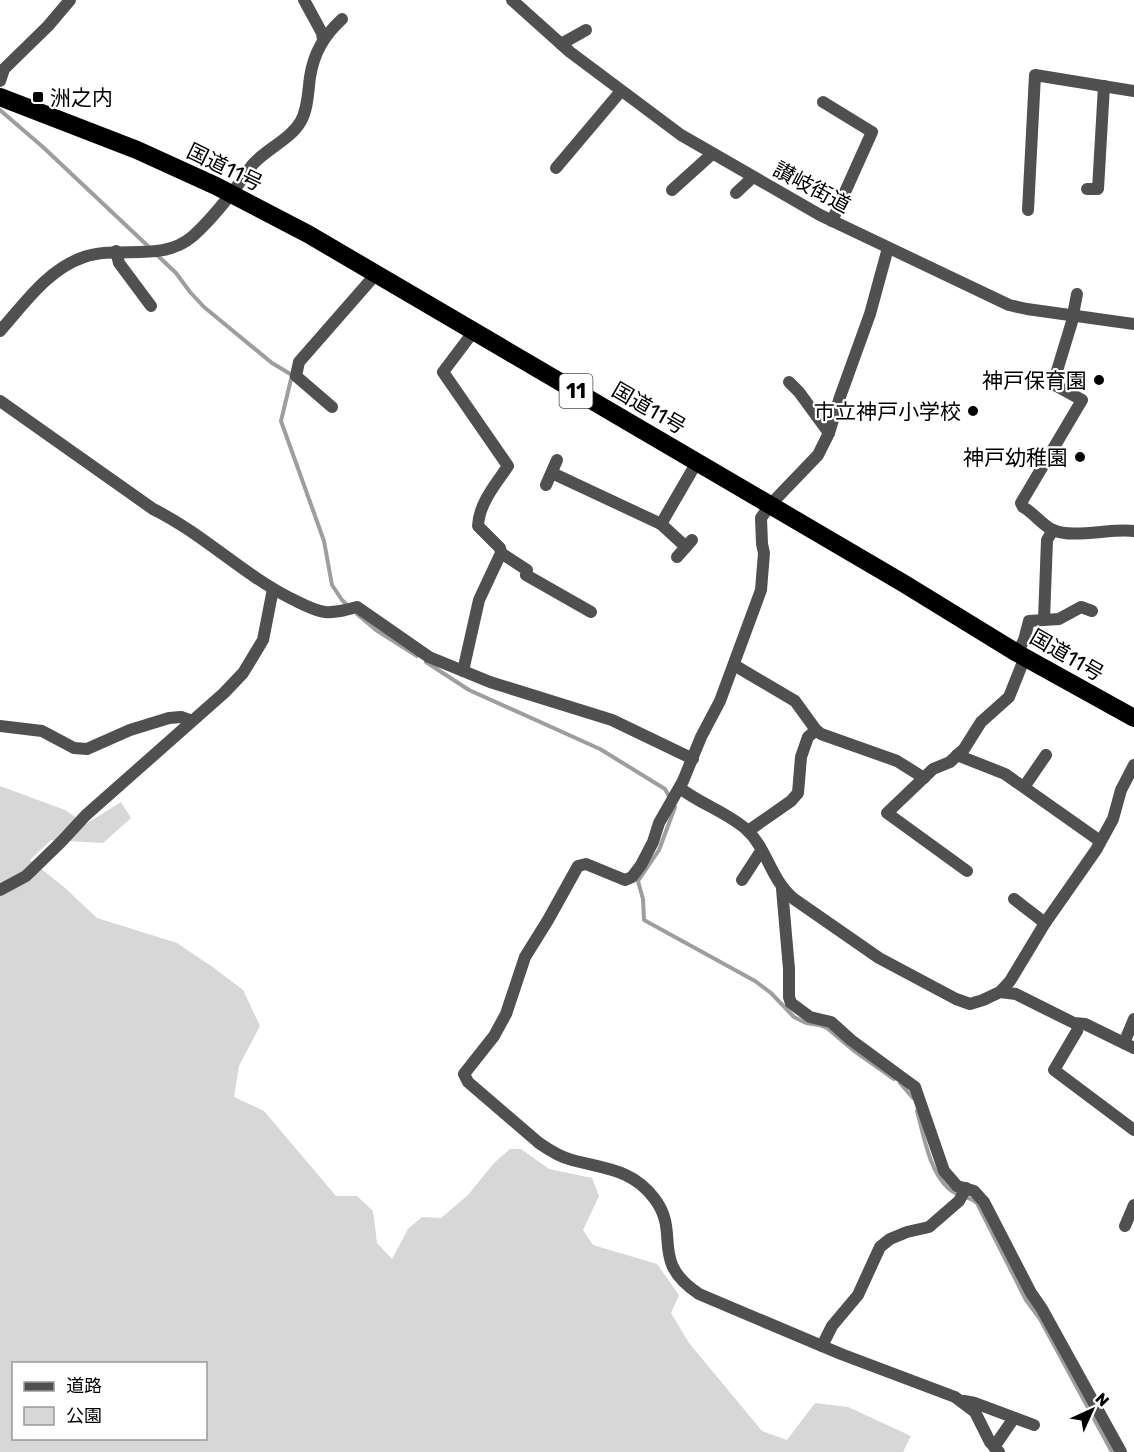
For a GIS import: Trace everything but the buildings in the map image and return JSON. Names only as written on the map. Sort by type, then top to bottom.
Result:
[{"type":"highway","name":"国道11号","points":[[0,97],[137,150],[231,193],[308,234],[1021,655],[1134,718]]},
{"type":"street","points":[[0,81],[4,69],[48,26],[70,0]]},
{"type":"street","points":[[304,0],[322,33],[323,40]]},
{"type":"street","name":"讃岐街道","points":[[512,0],[561,44],[681,135],[832,221],[1009,305],[1134,324]]},
{"type":"street","points":[[0,332],[49,277],[66,265],[106,252],[139,254],[175,247],[190,238],[208,222],[252,164],[292,133],[300,122],[306,110],[313,63],[323,40],[342,19]]},
{"type":"street","points":[[561,44],[586,30]]},
{"type":"street","points":[[1028,210],[1035,75],[1134,91]]},
{"type":"street","points":[[1087,189],[1098,189],[1095,138],[1104,86]]},
{"type":"street","points":[[556,168],[621,91]]},
{"type":"street","points":[[823,102],[872,132],[832,221]]},
{"type":"street","points":[[672,190],[712,154]]},
{"type":"street","points":[[736,193],[753,177]]},
{"type":"street","points":[[888,248],[870,314],[829,433],[818,455],[770,505],[761,518],[764,553],[762,590],[734,665],[680,788],[659,823],[653,842],[641,865],[632,877],[625,880],[586,864],[578,866],[525,957],[506,1014],[494,1036],[464,1074],[468,1082],[552,1152],[570,1160],[616,1171],[638,1180],[654,1198],[664,1215],[669,1260],[677,1276],[689,1288],[822,1346],[963,1401],[975,1402],[1034,1425]]},
{"type":"street","points":[[116,251],[119,263],[151,306]]},
{"type":"street","points":[[332,407],[296,376],[300,362],[376,274]]},
{"type":"street","points":[[1077,294],[1053,384],[1082,400],[1022,503],[1023,507],[1053,530],[1078,534],[1134,531]]},
{"type":"street","points":[[474,331],[443,372],[508,466],[483,505],[478,516],[478,526],[500,548],[501,553],[527,570],[526,575],[591,612]]},
{"type":"street","points":[[789,382],[829,433]]},
{"type":"street","points":[[0,400],[153,509],[175,519],[273,589],[309,607],[325,612],[339,612],[357,607],[429,657],[490,682],[612,720],[693,759]]},
{"type":"street","points":[[546,485],[557,460]]},
{"type":"street","points":[[661,524],[697,462]]},
{"type":"street","points":[[552,472],[661,524],[689,543],[678,557]]},
{"type":"street","points":[[606,513],[612,501]]},
{"type":"street","points":[[1044,619],[1047,540],[1053,530]]},
{"type":"street","points":[[463,671],[479,600],[501,553]]},
{"type":"street","points":[[0,890],[26,876],[62,842],[86,815],[224,693],[243,673],[255,657],[263,640],[273,589]]},
{"type":"street","points":[[967,871],[887,813],[933,769],[950,762],[963,749],[981,722],[1009,697],[1029,621],[1065,617],[1081,607],[1092,611]]},
{"type":"street","points":[[734,665],[795,701],[821,734],[897,761],[924,778]]},
{"type":"street","points":[[0,726],[42,731],[74,748],[87,749],[130,730],[169,718],[181,717],[192,721]]},
{"type":"street","points":[[748,831],[791,801],[798,793],[801,757],[808,737],[816,730]]},
{"type":"street","points":[[957,755],[1005,774],[1100,841]]},
{"type":"street","points":[[1024,787],[1046,755]]},
{"type":"street","points":[[782,889],[879,958],[956,999],[970,1004],[1000,992],[1010,981],[1113,819],[1121,790],[1134,765]]},
{"type":"street","points":[[680,788],[748,831],[782,889],[791,1003],[810,1017],[831,1022],[851,1040],[915,1087],[944,1171],[957,1186],[974,1191],[984,1202],[1031,1293],[1121,1452]]},
{"type":"street","points":[[742,880],[761,851]]},
{"type":"street","points":[[1014,899],[1045,923]]},
{"type":"street","points":[[1000,992],[1016,994],[1074,1023],[1085,1024],[1129,1045],[1134,1019]]},
{"type":"street","points":[[1079,1024],[1054,1070],[1132,1123]]},
{"type":"street","points":[[822,1346],[832,1326],[858,1295],[880,1247],[890,1239],[907,1232],[929,1227],[959,1201],[966,1188]]},
{"type":"street","points":[[1125,1226],[1134,1206]]},
{"type":"street","points":[[963,1401],[975,1412],[990,1442],[997,1450],[1014,1418]]},
{"type":"green space","points":[[0,786],[65,810],[86,824],[121,802],[131,818],[103,843],[51,840],[30,860],[64,887],[97,918],[177,943],[243,990],[260,1026],[239,1066],[234,1097],[264,1111],[336,1196],[357,1196],[373,1211],[377,1243],[392,1259],[408,1229],[422,1217],[441,1218],[468,1195],[494,1163],[510,1149],[521,1149],[549,1169],[592,1178],[599,1196],[583,1230],[593,1245],[657,1264],[679,1295],[671,1313],[689,1343],[762,1431],[787,1440],[815,1403],[848,1407],[911,1436],[903,1452],[0,1452]]},
{"type":"waterway","points":[[0,110],[44,148],[150,248]]},
{"type":"waterway","points":[[156,254],[176,273],[204,307],[272,363],[292,375],[281,421],[324,541],[332,585],[349,607]]},
{"type":"waterway","points":[[357,614],[376,630],[417,656]]},
{"type":"waterway","points":[[426,662],[469,690],[600,749],[665,789],[675,807],[659,850],[638,881],[643,899],[644,920],[755,981],[771,993],[794,1017],[806,1023],[827,1028],[894,1079]]},
{"type":"waterway","points":[[900,1083],[913,1098]]},
{"type":"waterway","points":[[917,1111],[936,1172],[951,1191],[977,1203],[1026,1300],[1040,1319],[1112,1452]]},
{"type":"place","name":"洲之内","points":[[38,97]]},
{"type":"place","name":"神戸保育園","points":[[1099,380]]},
{"type":"place","name":"市立神戸小学校","points":[[973,411]]},
{"type":"place","name":"神戸幼稚園","points":[[1080,457]]}]
